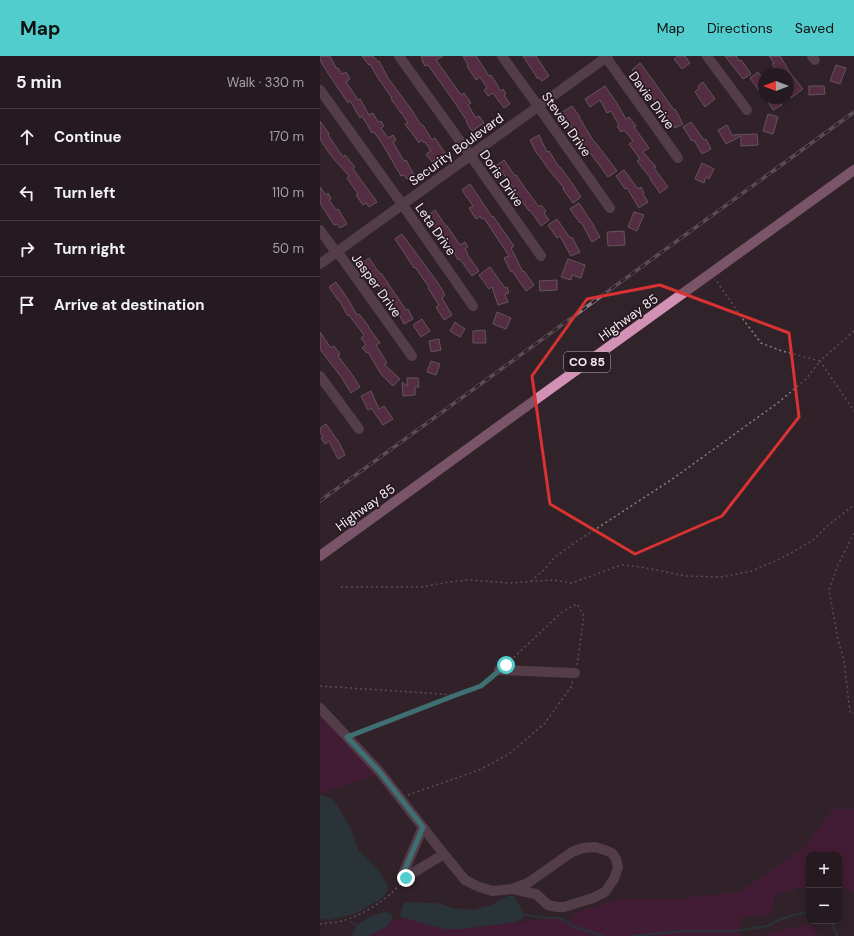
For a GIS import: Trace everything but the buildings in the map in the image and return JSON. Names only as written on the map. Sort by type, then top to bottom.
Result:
[{"type":"main road","name":"Highway 85","points":[[320,556],[854,170]]},
{"type":"street","name":"Doris Drive","points":[[398,56],[541,256]]},
{"type":"street","name":"Steven Drive","points":[[502,56],[610,208]]},
{"type":"street","name":"Security Boulevard","points":[[320,264],[606,56]]},
{"type":"street","name":"Davie Drive","points":[[606,56],[678,158]]},
{"type":"street","points":[[707,56],[747,110]]},
{"type":"street","name":"Leta Drive","points":[[320,90],[473,306]]},
{"type":"street","name":"Jasper Drive","points":[[320,230],[342,258],[412,356]]},
{"type":"street","points":[[320,376],[358,429]]},
{"type":"street","points":[[499,670],[575,673]]},
{"type":"street","points":[[320,708],[379,771],[465,880],[492,891],[512,889],[528,883],[572,852],[583,848],[595,847],[605,850],[612,853],[616,858],[618,867],[614,879],[605,892],[593,898],[564,907],[548,905],[536,894],[512,889]]},
{"type":"street","points":[[423,827],[403,874],[406,878],[444,854]]},
{"type":"path","points":[[711,273],[761,344],[820,361],[854,411]]},
{"type":"path","points":[[531,581],[544,570],[555,557],[573,544],[671,480],[779,402],[806,379],[820,361],[854,331]]},
{"type":"path","points":[[341,587],[422,587],[469,580],[510,583],[553,580],[572,582],[621,565],[641,567],[686,576],[722,577],[752,571],[780,560],[812,541],[826,527],[854,505]]},
{"type":"path","points":[[854,533],[838,565],[829,590],[838,640],[844,660],[850,712],[854,713]]},
{"type":"path","points":[[347,737],[481,686],[506,665],[562,612],[577,604],[584,616],[577,667],[571,687],[545,723],[509,754],[480,770],[400,797]]},
{"type":"path","points":[[320,686],[456,695]]},
{"type":"path","points":[[320,924],[341,921],[369,910],[394,891],[406,878]]},
{"type":"highlighted area","points":[[660,285],[789,333],[799,417],[722,516],[635,554],[550,504],[532,376],[587,299]]},
{"type":"shaded area","points":[[320,711],[376,775],[320,793]]},
{"type":"shaded area","points":[[833,809],[854,809],[854,893],[847,889],[842,888],[842,852],[806,852],[806,887],[799,888],[775,896],[771,914],[755,917],[740,917],[739,936],[368,936],[386,927],[392,920],[405,918],[416,921],[479,927],[549,918],[557,918],[568,923],[576,912],[623,899],[675,899],[740,892],[805,847]]},
{"type":"shaded area","points":[[810,924],[818,936],[765,936],[769,933]]},
{"type":"water","points":[[320,795],[330,798],[335,802],[350,827],[359,851],[378,869],[388,889],[384,896],[362,910],[351,915],[330,920],[320,919]]},
{"type":"water","points":[[508,896],[514,896],[525,915],[520,920],[515,922],[463,929],[444,929],[401,917],[400,915],[404,903],[435,903],[453,908],[472,910],[491,905]]},
{"type":"water","points":[[386,912],[390,913],[393,917],[386,927],[368,936],[352,936],[357,926],[365,920]]},
{"type":"waterway","points":[[633,936],[684,931],[735,931],[768,926],[776,921],[806,913]]},
{"type":"waterway","points":[[525,915],[557,918],[575,927],[603,936]]},
{"type":"waterway","points":[[351,922],[357,926]]},
{"type":"waterway","points":[[832,924],[837,936]]},
{"type":"railway","points":[[320,501],[854,112]]},
{"type":"route","points":[[406,878],[403,874],[423,827],[379,771],[347,737],[481,686],[506,665]]}]
